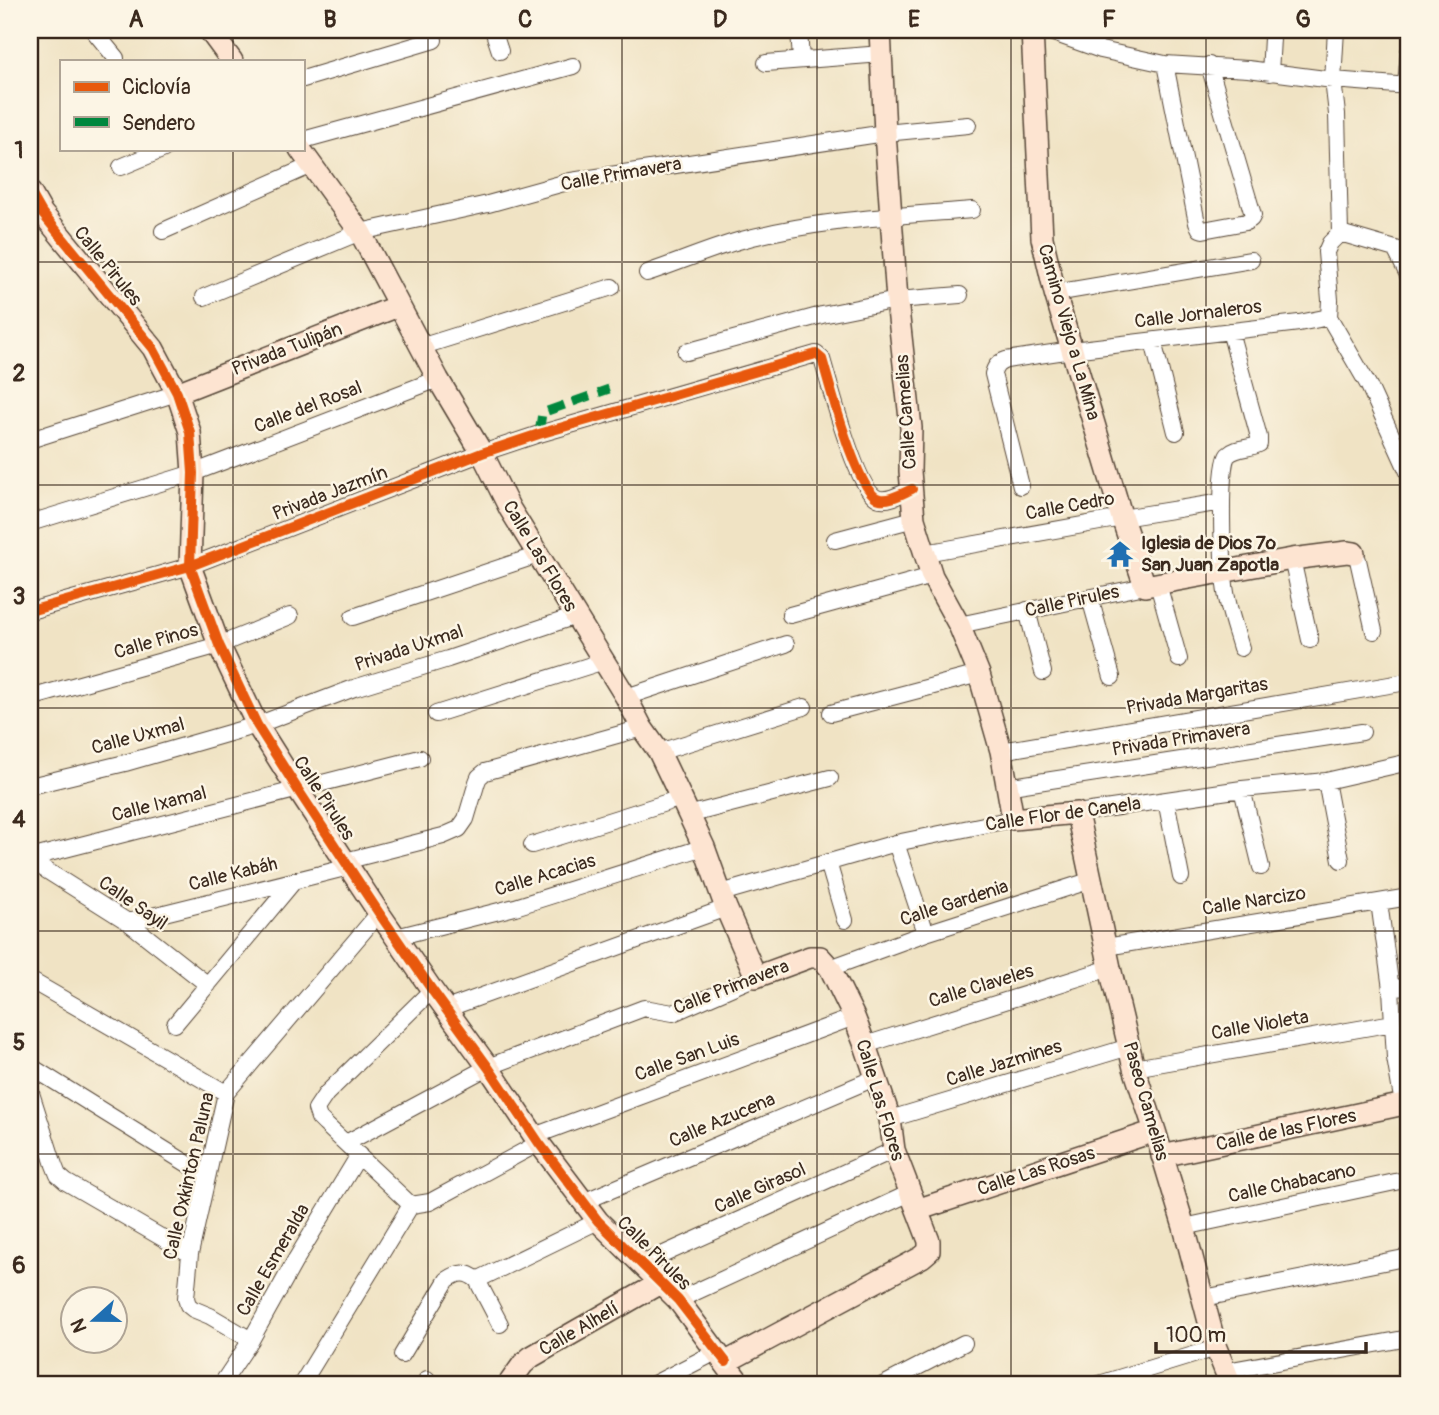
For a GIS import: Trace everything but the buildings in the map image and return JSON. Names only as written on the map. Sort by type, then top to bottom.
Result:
[{"type":"street","points":[[93,30],[116,58]]},
{"type":"street","points":[[209,30],[231,60]]},
{"type":"street","points":[[494,30],[500,51]]},
{"type":"street","points":[[799,30],[801,60]]},
{"type":"street","name":"Calle Camelias","points":[[880,30],[897,300],[911,428],[910,471],[914,519],[932,576],[959,625],[979,674],[1001,751],[1013,819]]},
{"type":"street","name":"Camino Viejo a La Mina","points":[[1032,30],[1042,238],[1055,293],[1122,518],[1151,585]]},
{"type":"street","points":[[1045,30],[1101,50],[1165,64],[1209,65],[1333,80],[1408,85],[1409,52]]},
{"type":"street","points":[[1269,30],[1272,38],[1270,73]]},
{"type":"street","points":[[1336,30],[1333,80],[1337,114],[1335,238],[1326,252],[1329,317],[1369,386],[1409,474]]},
{"type":"street","points":[[304,79],[434,40]]},
{"type":"street","points":[[766,63],[882,54]]},
{"type":"street","points":[[1165,64],[1197,223],[1203,230],[1245,222],[1253,215],[1209,65]]},
{"type":"street","points":[[304,141],[573,66]]},
{"type":"street","name":"Calle Primavera","points":[[204,297],[360,232],[488,204],[571,181],[885,133],[968,125]]},
{"type":"street","points":[[121,167],[162,150]]},
{"type":"street","points":[[163,230],[306,157]]},
{"type":"street","name":"Calle Las Flores","points":[[306,157],[360,232],[510,509],[659,752],[704,847],[756,977]]},
{"type":"street","name":"Calle Pirules","points":[[30,192],[42,213],[153,348],[177,393],[190,432],[193,473],[190,566],[219,645],[257,725],[379,913],[583,1202],[598,1221],[678,1300],[741,1385]]},
{"type":"street","points":[[647,273],[739,241],[799,228],[892,216],[972,210]]},
{"type":"street","points":[[1335,238],[1402,251],[1409,277]]},
{"type":"street","points":[[1055,293],[1251,260]]},
{"type":"street","points":[[420,347],[612,287]]},
{"type":"street","points":[[687,352],[822,315],[897,300],[960,295]]},
{"type":"street","name":"Privada Tulipán","points":[[177,393],[398,306]]},
{"type":"street","name":"Calle Jornaleros","points":[[1021,486],[993,374],[999,363],[1072,350],[1299,323],[1329,317]]},
{"type":"street","points":[[1230,331],[1259,437],[1259,444],[1237,450],[1228,455],[1225,462],[1222,502],[1225,586],[1230,614],[1241,648]]},
{"type":"street","points":[[1153,341],[1176,432]]},
{"type":"street","name":"Privada Jazmín","points":[[190,566],[482,453],[816,354],[822,359],[845,437],[868,489],[881,499],[912,489]]},
{"type":"street","name":"Calle del Rosal","points":[[30,523],[193,473],[438,379]]},
{"type":"street","points":[[30,440],[177,393]]},
{"type":"street","name":"Calle Cedro","points":[[925,553],[1222,502]]},
{"type":"street","points":[[835,540],[914,519]]},
{"type":"street","name":"Calle Pirules","points":[[959,625],[1151,585],[1292,559],[1347,552],[1354,554],[1357,560],[1374,631]]},
{"type":"street","points":[[353,617],[538,555]]},
{"type":"street","points":[[1292,559],[1310,640]]},
{"type":"street","points":[[30,611],[190,566]]},
{"type":"street","points":[[790,615],[932,576]]},
{"type":"street","points":[[1151,585],[1179,659]]},
{"type":"street","points":[[1090,598],[1112,677]]},
{"type":"street","points":[[1027,611],[1044,672]]},
{"type":"street","name":"Calle Pinos","points":[[30,698],[219,645],[290,616]]},
{"type":"street","name":"Privada Uxmal","points":[[257,725],[354,688],[576,616]]},
{"type":"street","points":[[626,697],[786,644]]},
{"type":"street","points":[[436,715],[604,661]]},
{"type":"street","points":[[831,713],[979,674]]},
{"type":"street","name":"Privada Margaritas","points":[[1001,751],[1401,683]]},
{"type":"street","points":[[659,752],[804,707]]},
{"type":"street","name":"Calle Uxmal","points":[[30,786],[125,763],[257,725]]},
{"type":"street","name":"Calle Kabáh","points":[[128,922],[294,881],[443,836],[458,829],[466,819],[477,782],[485,772],[642,728]]},
{"type":"street","name":"Privada Primavera","points":[[1006,787],[1362,732]]},
{"type":"street","name":"Calle Ixamal","points":[[30,859],[420,758]]},
{"type":"street","name":"Calle Flor de Canela","points":[[446,1009],[828,862],[896,843],[1013,819],[1077,813],[1241,789],[1326,781],[1409,762]]},
{"type":"street","points":[[532,845],[685,806],[830,778]]},
{"type":"street","points":[[1326,781],[1341,860]]},
{"type":"street","points":[[1241,789],[1261,867]]},
{"type":"street","points":[[1166,800],[1181,877]]},
{"type":"street","name":"Paseo Camelias","points":[[1077,813],[1132,1058],[1184,1227],[1216,1348],[1228,1378]]},
{"type":"street","points":[[896,843],[926,933]]},
{"type":"street","name":"Calle Acacias","points":[[396,937],[514,906],[704,847]]},
{"type":"street","name":"Calle Sayil","points":[[30,859],[128,922],[208,985]]},
{"type":"street","points":[[828,862],[845,920]]},
{"type":"street","name":"Calle Gardenia","points":[[823,962],[926,933],[1092,880]]},
{"type":"street","points":[[175,1024],[294,881]]},
{"type":"street","name":"Calle Narcizo","points":[[1105,947],[1409,897]]},
{"type":"street","points":[[1379,902],[1391,989],[1395,1058],[1406,1103]]},
{"type":"street","name":"Calle Oxkinton Paluna","points":[[251,1340],[193,1309],[186,1298],[190,1254],[226,1093],[379,913]]},
{"type":"street","name":"Calle Primavera","points":[[488,1068],[644,1008],[673,1013],[756,977],[823,962]]},
{"type":"street","name":"Calle Las Flores","points":[[721,1357],[929,1251],[929,1241],[894,1150],[890,1119],[877,1077],[854,1017],[823,962]]},
{"type":"street","name":"Calle Claveles","points":[[865,1045],[1110,968]]},
{"type":"street","points":[[30,980],[226,1093]]},
{"type":"street","points":[[1391,989],[1409,986]]},
{"type":"street","points":[[411,1205],[319,1118],[316,1110],[326,1094],[432,990]]},
{"type":"street","name":"Calle San Luis","points":[[537,1139],[854,1017]]},
{"type":"street","name":"Calle Violeta","points":[[1132,1058],[1393,1023]]},
{"type":"street","name":"Calle Jazmines","points":[[890,1119],[1132,1058]]},
{"type":"street","points":[[30,1066],[207,1176]]},
{"type":"street","points":[[346,1143],[488,1068]]},
{"type":"street","name":"Calle Azucena","points":[[583,1202],[877,1077]]},
{"type":"street","points":[[30,1090],[58,1175],[190,1254]]},
{"type":"street","name":"Calle de las Flores","points":[[1162,1156],[1406,1103]]},
{"type":"street","name":"Calle Las Rosas","points":[[914,1202],[1155,1131]]},
{"type":"street","points":[[301,1385],[411,1205],[430,1202],[537,1139]]},
{"type":"street","name":"Calle Girasol","points":[[642,1264],[894,1150]]},
{"type":"street","name":"Calle Esmeralda","points":[[221,1385],[251,1340],[359,1155]]},
{"type":"street","name":"Calle Chabacano","points":[[1184,1227],[1409,1179]]},
{"type":"street","points":[[678,1300],[914,1202]]},
{"type":"street","points":[[471,1277],[598,1221]]},
{"type":"street","points":[[1204,1298],[1409,1257]]},
{"type":"street","points":[[402,1355],[447,1280],[459,1273],[471,1277],[500,1324]]},
{"type":"street","name":"Calle Alhelí","points":[[508,1385],[531,1357],[660,1283]]},
{"type":"street","points":[[1228,1378],[1409,1338]]},
{"type":"street","points":[[883,1385],[964,1343]]},
{"type":"street","points":[[1096,1385],[1216,1348]]},
{"type":"street","points":[[652,1385],[721,1357]]},
{"type":"marked path","points":[[539,434],[542,413],[609,389]]},
{"type":"cycle path","points":[[30,192],[42,213],[153,348],[177,393],[190,432],[193,473],[190,566],[219,645],[257,725],[379,913],[539,1143],[598,1221],[678,1300],[726,1362]]},
{"type":"cycle path","points":[[30,611],[190,566],[482,453],[539,434],[816,354],[822,359],[853,459],[871,493],[884,499],[912,489]]},
{"type":"place","name":"Iglesia de Dios 7o San Juan Zapotla","points":[[1120,554]]}]
